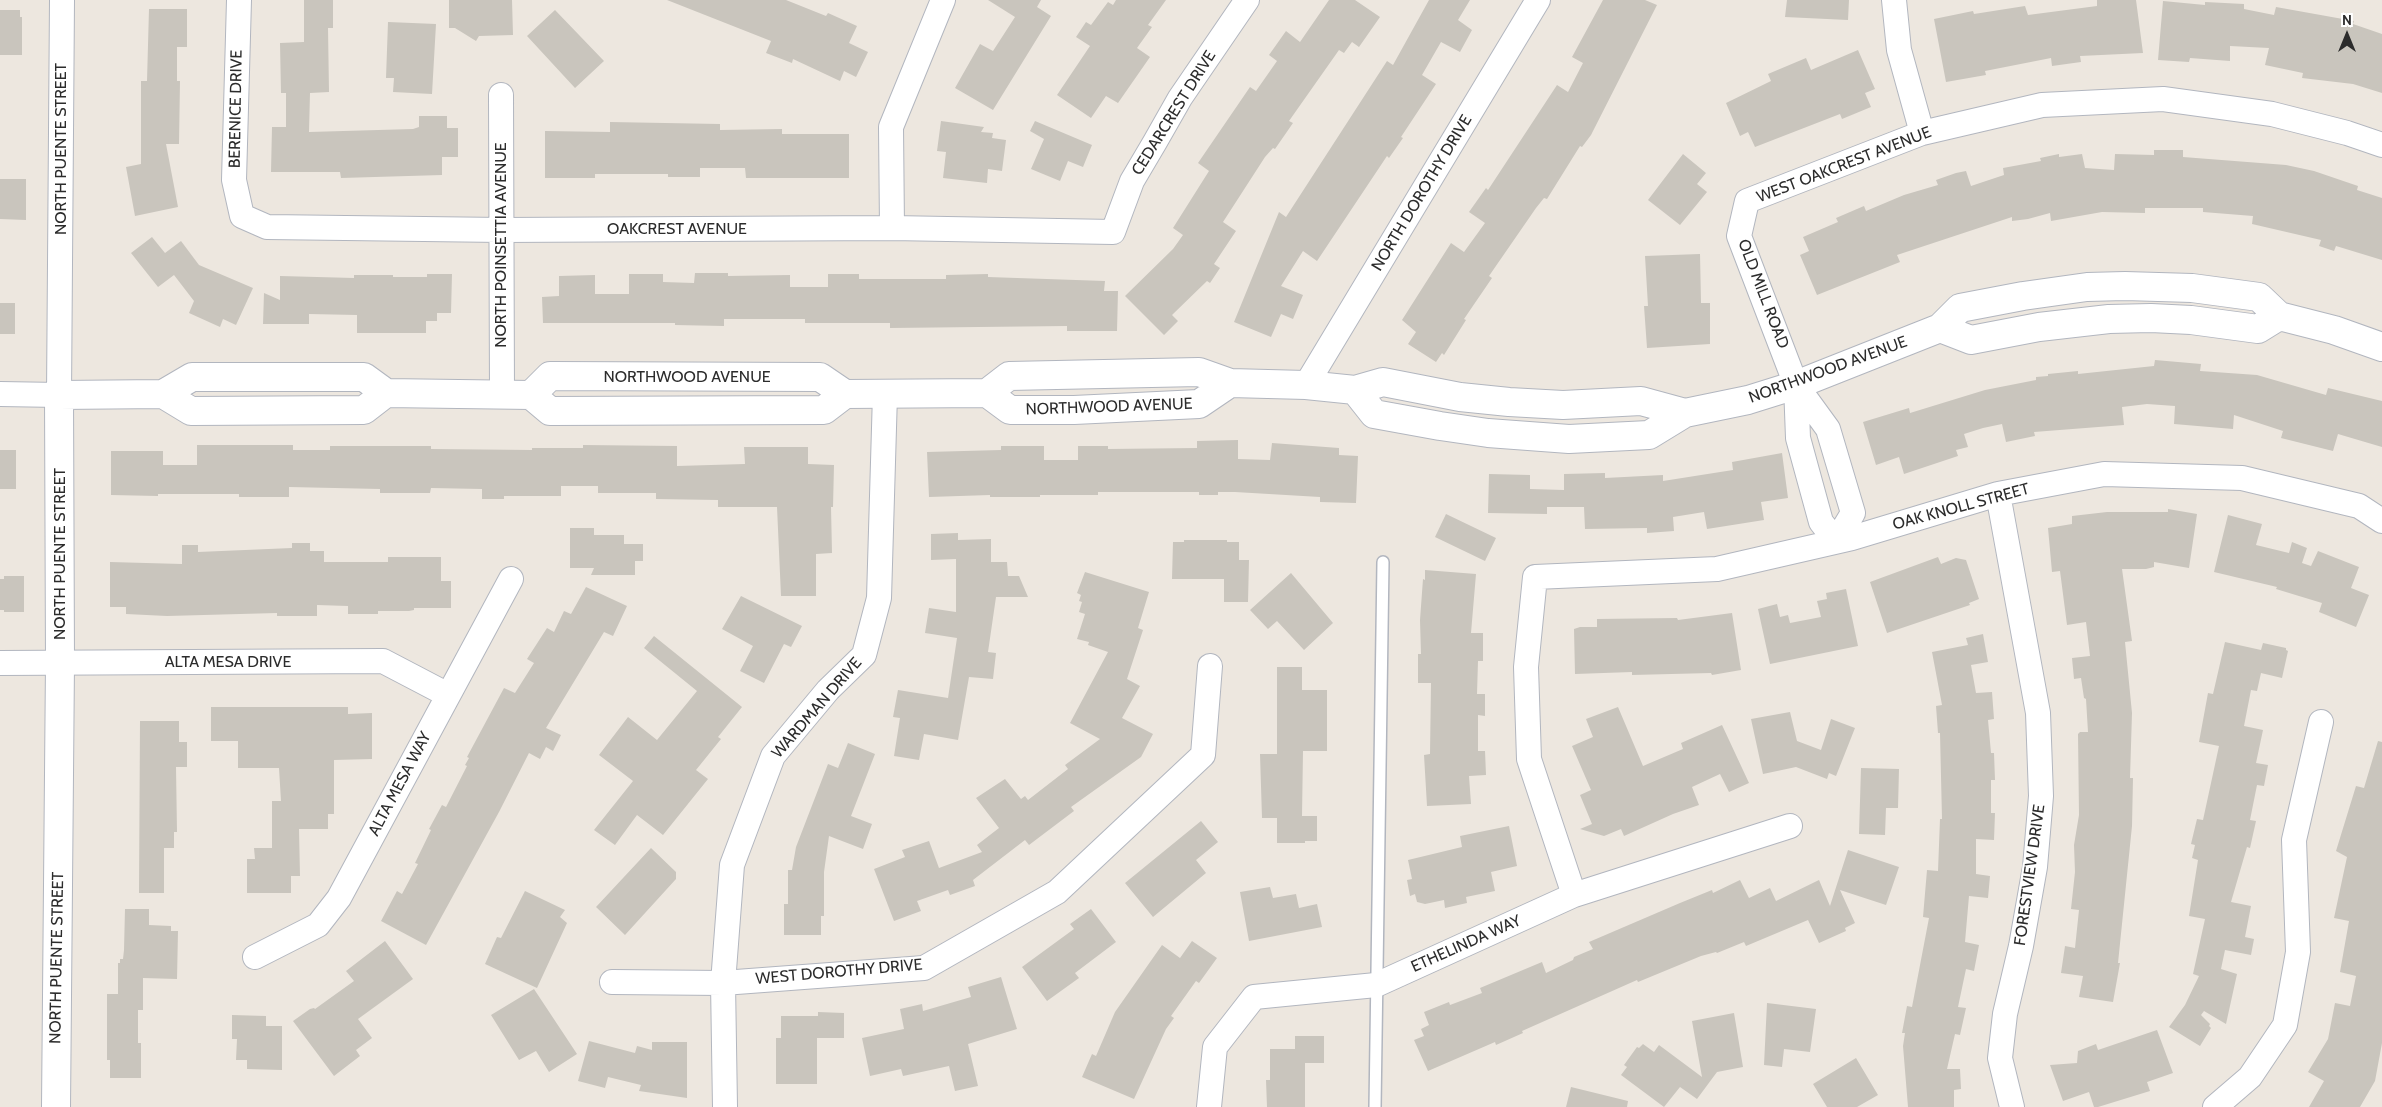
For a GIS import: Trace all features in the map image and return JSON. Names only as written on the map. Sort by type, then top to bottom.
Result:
[{"type":"street","name":"NORTH PUENTE STREET","points":[[56,1107],[60,663],[59,394],[62,0]]},
{"type":"street","name":"BERENICE DRIVE","points":[[239,0],[234,180],[242,216]]},
{"type":"street","name":"CEDARCREST DRIVE","points":[[1113,232],[1137,173],[1180,98],[1247,0]]},
{"type":"street","name":"NORTH DOROTHY DRIVE","points":[[1306,385],[1538,0]]},
{"type":"street","points":[[1894,0],[1899,50],[1922,133]]},
{"type":"street","points":[[892,228],[891,127],[935,2]]},
{"type":"street","name":"NORTH POINSETTIA AVENUE","points":[[501,95],[502,394]]},
{"type":"street","name":"WEST OAKCREST AVENUE","points":[[1747,201],[1922,133],[2042,105],[2163,99],[2272,114],[2347,133],[2382,145]]},
{"type":"street","name":"OLD MILL ROAD","points":[[1747,201],[1738,236],[1796,385],[1828,429],[1853,513],[1836,541],[1821,522],[1798,438],[1796,385]]},
{"type":"street","name":"OAKCREST AVENUE","points":[[242,216],[268,227],[502,230],[892,228],[1113,232]]},
{"type":"street","name":"NORTHWOOD AVENUE","points":[[0,394],[163,394],[191,411],[364,410],[386,393],[532,395],[550,376],[820,377],[845,394],[884,394],[988,393],[1010,376],[1199,372],[1230,383],[1306,385],[1355,390],[1384,382],[1460,397],[1509,402],[1563,405],[1641,401],[1685,413],[1748,400],[1796,385],[1940,328],[1960,308],[2051,291],[2116,286],[2192,288],[2259,297],[2279,316],[2334,330],[2382,347]]},
{"type":"street","name":"WARDMAN DRIVE","points":[[724,1107],[723,983],[732,865],[773,756],[828,690],[864,655],[879,598],[884,394]]},
{"type":"street","name":"OAK KNOLL STREET","points":[[1574,895],[1529,759],[1526,667],[1536,577],[1716,570],[1836,541],[1998,494],[2104,474],[2242,478],[2359,506],[2382,521]]},
{"type":"street","name":"FORESTVIEW DRIVE","points":[[1998,494],[2038,713],[2041,796],[2035,867],[2021,946],[2005,1014],[2000,1058],[2012,1107]]},
{"type":"street","name":"ALTA MESA WAY","points":[[255,957],[318,925],[339,898],[511,579]]},
{"type":"street","name":"ALTA MESA DRIVE","points":[[0,663],[383,661],[448,695]]},
{"type":"street","name":"WEST DOROTHY DRIVE","points":[[612,982],[723,983],[924,968],[1057,892],[1203,755],[1210,666]]},
{"type":"street","points":[[2215,1107],[2250,1077],[2285,1025],[2298,952],[2294,840],[2322,722]]},
{"type":"street","name":"ETHELINDA WAY","points":[[1209,1107],[1215,1047],[1254,996],[1376,985],[1574,895],[1790,826]]},
{"type":"lane","points":[[1375,1107],[1383,562]]},
{"type":"building","points":[[304,0],[333,0],[333,28],[328,28],[329,92],[310,93],[309,132],[413,129],[419,127],[419,116],[447,116],[447,128],[458,128],[458,157],[442,157],[442,175],[341,178],[340,172],[271,172],[272,127],[286,127],[286,93],[281,93],[280,43],[304,42]]},
{"type":"building","points":[[449,0],[512,0],[513,35],[479,36],[476,41],[455,28],[449,28]]},
{"type":"building","points":[[667,0],[786,0],[826,16],[828,13],[857,26],[849,43],[868,52],[856,77],[844,71],[840,81],[793,59],[792,63],[766,53],[771,41]]},
{"type":"building","points":[[988,0],[1041,0],[1037,7],[1051,16],[993,110],[955,88],[980,44],[993,51],[1015,17]]},
{"type":"building","points":[[1116,0],[1166,0],[1148,25],[1152,27],[1137,48],[1150,57],[1118,103],[1106,96],[1091,118],[1057,95],[1090,46],[1076,37],[1086,22],[1091,25],[1108,2],[1113,5]]},
{"type":"building","points":[[1329,0],[1355,0],[1380,17],[1359,47],[1352,42],[1344,53],[1339,50],[1289,121],[1293,123],[1275,149],[1273,148],[1265,157],[1223,222],[1236,231],[1214,264],[1220,268],[1210,283],[1207,281],[1172,315],[1178,321],[1164,335],[1125,296],[1173,249],[1183,235],[1173,228],[1209,171],[1198,163],[1250,87],[1256,91],[1277,61],[1269,55],[1286,31],[1300,42]]},
{"type":"building","points":[[1429,0],[1470,0],[1458,20],[1472,30],[1460,52],[1441,42],[1422,75],[1436,84],[1401,137],[1403,138],[1389,158],[1387,156],[1317,261],[1303,251],[1281,286],[1303,295],[1293,319],[1281,314],[1271,337],[1234,322],[1279,212],[1286,217],[1387,61],[1393,65]]},
{"type":"building","points":[[1603,0],[1645,0],[1657,5],[1591,135],[1582,147],[1580,146],[1547,199],[1544,198],[1536,208],[1489,276],[1492,278],[1464,319],[1466,320],[1444,355],[1442,353],[1436,362],[1408,344],[1416,332],[1402,320],[1451,243],[1464,252],[1485,223],[1469,212],[1486,188],[1488,190],[1557,85],[1568,92],[1583,63],[1572,57]]},
{"type":"building","points":[[1787,0],[1849,0],[1848,20],[1785,17]]},
{"type":"building","points":[[2097,0],[2136,0],[2143,53],[2080,56],[2081,62],[2052,66],[2051,58],[1985,71],[1986,75],[1946,82],[1934,19],[1973,11],[1974,14],[2025,6],[2028,15],[2097,6]]},
{"type":"building","points":[[2163,1],[2205,5],[2205,2],[2244,4],[2244,9],[2274,15],[2276,7],[2354,21],[2353,24],[2382,34],[2382,93],[2353,84],[2302,78],[2303,73],[2265,65],[2269,48],[2230,46],[2230,61],[2190,58],[2189,62],[2158,60]]},
{"type":"building","points":[[149,9],[187,9],[187,47],[177,47],[177,81],[180,81],[179,144],[166,144],[178,207],[135,216],[126,167],[141,164],[141,81],[147,81]]},
{"type":"building","points":[[0,10],[20,10],[20,17],[22,17],[22,55],[0,55]]},
{"type":"building","points":[[555,10],[604,61],[575,88],[527,36]]},
{"type":"building","points":[[388,22],[436,24],[432,94],[393,92],[394,78],[386,78]]},
{"type":"building","points":[[1858,50],[1875,89],[1865,93],[1871,107],[1842,119],[1840,114],[1755,147],[1748,132],[1740,136],[1726,103],[1771,81],[1768,74],[1806,58],[1811,70]]},
{"type":"building","points":[[941,121],[984,127],[981,132],[993,133],[992,138],[1006,140],[1002,171],[988,169],[987,183],[943,178],[946,152],[937,151]]},
{"type":"building","points":[[1035,121],[1092,145],[1083,167],[1068,161],[1060,181],[1031,169],[1044,139],[1030,131]]},
{"type":"building","points":[[610,122],[720,124],[720,130],[782,129],[782,134],[849,134],[849,178],[746,178],[745,168],[700,168],[700,177],[668,177],[668,174],[595,174],[595,178],[545,178],[545,131],[610,132]]},
{"type":"building","points":[[2154,150],[2183,150],[2183,157],[2286,165],[2314,171],[2358,186],[2357,190],[2382,198],[2382,260],[2336,246],[2334,251],[2319,246],[2321,240],[2252,224],[2253,216],[2203,212],[2203,208],[2145,208],[2145,213],[2102,212],[2051,221],[2050,213],[2012,221],[2012,217],[1897,255],[1900,262],[1817,295],[1800,255],[1809,251],[1803,237],[1838,222],[1836,218],[1864,206],[1866,211],[1904,195],[1938,185],[1936,180],[1956,173],[1966,171],[1971,186],[2004,175],[2003,168],[2041,161],[2040,158],[2059,154],[2059,157],[2082,154],[2085,168],[2114,170],[2115,154],[2154,155]]},
{"type":"building","points":[[1683,154],[1706,173],[1697,184],[1707,192],[1680,225],[1648,200]]},
{"type":"building","points":[[0,179],[26,179],[26,220],[0,219]]},
{"type":"building","points":[[152,237],[165,253],[181,241],[199,265],[253,288],[236,325],[223,319],[220,327],[189,313],[194,301],[174,275],[158,287],[131,253]]},
{"type":"building","points":[[1700,254],[1701,303],[1710,303],[1710,344],[1647,348],[1644,306],[1648,306],[1645,256]]},
{"type":"building","points":[[695,273],[728,273],[728,276],[790,275],[790,287],[828,287],[828,274],[859,274],[859,279],[946,279],[946,275],[988,274],[988,277],[1105,281],[1104,291],[1118,291],[1117,331],[1067,331],[1067,326],[890,328],[890,323],[805,323],[805,319],[724,319],[724,326],[675,325],[675,323],[543,323],[542,297],[559,296],[559,276],[595,275],[595,294],[629,294],[629,274],[663,274],[663,282],[694,283]]},
{"type":"building","points":[[427,274],[452,274],[451,313],[437,313],[437,321],[426,321],[426,333],[357,333],[357,315],[309,314],[309,324],[263,324],[264,293],[280,300],[280,276],[354,278],[354,275],[427,277]]},
{"type":"building","points":[[0,303],[15,303],[15,334],[0,334]]},
{"type":"building","points":[[2155,360],[2201,364],[2200,371],[2257,375],[2326,395],[2328,388],[2382,401],[2382,447],[2338,434],[2333,451],[2281,438],[2283,431],[2234,415],[2233,429],[2174,424],[2175,406],[2147,404],[2122,407],[2124,425],[2034,432],[2035,436],[2006,442],[2002,424],[1983,428],[1964,434],[1968,447],[1956,450],[1958,456],[1904,474],[1899,457],[1876,465],[1863,422],[1909,408],[1910,413],[1985,390],[2036,380],[2036,377],[2048,376],[2048,374],[2078,371],[2078,374],[2154,366]]},
{"type":"building","points":[[1238,440],[1238,459],[1270,460],[1272,443],[1339,448],[1339,455],[1358,456],[1356,503],[1320,502],[1320,497],[1235,492],[1218,492],[1218,495],[1199,495],[1199,492],[1098,492],[1098,495],[1040,495],[1040,497],[990,497],[990,495],[929,497],[927,452],[1001,450],[1001,446],[1044,446],[1044,460],[1078,460],[1078,446],[1108,446],[1108,449],[1197,448],[1197,441]]},
{"type":"building","points":[[197,445],[293,445],[293,450],[330,450],[330,446],[431,446],[431,449],[532,450],[532,448],[583,448],[583,445],[677,446],[677,466],[745,464],[744,447],[808,447],[808,464],[834,465],[833,507],[831,507],[832,553],[816,554],[816,596],[781,596],[777,507],[718,507],[718,500],[656,499],[656,493],[598,493],[598,486],[561,486],[561,496],[504,496],[504,499],[482,499],[482,489],[431,488],[430,493],[380,493],[380,489],[289,487],[289,497],[239,497],[239,494],[111,495],[111,451],[163,451],[163,465],[197,465]]},
{"type":"building","points":[[0,450],[16,450],[16,489],[0,489]]},
{"type":"building","points":[[1782,453],[1788,498],[1761,502],[1764,520],[1707,529],[1704,512],[1673,517],[1674,531],[1647,533],[1647,528],[1585,529],[1584,507],[1547,507],[1547,514],[1488,513],[1489,474],[1530,475],[1530,489],[1564,490],[1564,474],[1605,473],[1605,478],[1663,475],[1663,481],[1733,470],[1732,462]]},
{"type":"building","points":[[2168,509],[2197,514],[2189,568],[2154,562],[2154,567],[2146,569],[2122,569],[2132,641],[2125,642],[2132,713],[2130,778],[2133,778],[2132,826],[2118,963],[2120,963],[2113,1002],[2079,997],[2083,976],[2061,973],[2065,946],[2075,948],[2079,910],[2071,909],[2075,872],[2074,845],[2079,815],[2078,734],[2080,732],[2088,732],[2086,699],[2084,698],[2081,678],[2074,679],[2072,658],[2090,656],[2086,622],[2067,625],[2060,571],[2052,572],[2048,528],[2072,524],[2072,516],[2107,512],[2168,512]]},
{"type":"building","points":[[1446,514],[1496,538],[1485,561],[1435,537]]},
{"type":"building","points":[[2228,515],[2262,524],[2256,545],[2289,553],[2292,542],[2307,548],[2302,563],[2311,566],[2318,551],[2359,567],[2351,588],[2369,595],[2356,627],[2319,612],[2322,603],[2276,589],[2277,587],[2214,572]]},
{"type":"building","points":[[570,528],[594,528],[594,535],[624,535],[624,544],[643,544],[643,561],[635,561],[635,575],[591,575],[594,568],[570,568]]},
{"type":"building","points":[[958,533],[958,540],[991,539],[991,562],[1007,562],[1008,576],[1019,576],[1028,597],[996,597],[988,652],[996,653],[993,679],[969,677],[958,740],[924,734],[919,760],[894,756],[900,718],[893,717],[898,690],[948,698],[957,638],[925,633],[929,608],[956,612],[956,559],[931,560],[931,534]]},
{"type":"building","points":[[1184,540],[1227,540],[1227,542],[1239,542],[1239,560],[1249,560],[1248,602],[1224,602],[1224,579],[1172,579],[1173,542],[1184,542]]},
{"type":"building","points":[[292,543],[310,543],[310,551],[324,551],[324,562],[388,562],[388,557],[441,557],[441,581],[451,581],[451,608],[414,608],[414,610],[409,611],[378,611],[378,614],[348,614],[348,606],[317,605],[317,616],[277,616],[277,613],[167,616],[126,614],[126,607],[110,607],[110,562],[182,564],[182,545],[198,545],[198,552],[292,548]]},
{"type":"building","points":[[1938,557],[1941,564],[1956,558],[1966,560],[1979,599],[1969,603],[1970,605],[1887,633],[1870,582]]},
{"type":"building","points":[[1425,570],[1476,574],[1471,633],[1483,633],[1483,661],[1478,661],[1477,694],[1485,694],[1485,716],[1478,715],[1478,751],[1485,751],[1486,775],[1469,776],[1471,804],[1427,806],[1424,755],[1430,754],[1431,683],[1418,683],[1418,654],[1421,654],[1420,620]]},
{"type":"building","points":[[1085,572],[1149,592],[1138,628],[1143,630],[1127,679],[1140,686],[1122,718],[1153,734],[1141,757],[1071,807],[1074,811],[1029,845],[1025,840],[973,880],[975,886],[950,895],[948,890],[917,901],[921,911],[894,921],[874,869],[905,857],[902,850],[929,841],[939,868],[982,852],[977,845],[999,828],[976,798],[1005,779],[1021,799],[1025,796],[1028,800],[1068,769],[1065,765],[1100,739],[1070,723],[1108,652],[1088,645],[1089,642],[1077,639],[1085,614],[1079,612],[1082,602],[1079,601],[1081,595],[1077,593]]},
{"type":"building","points":[[1291,573],[1333,623],[1304,650],[1277,621],[1268,629],[1250,610]]},
{"type":"building","points":[[4,576],[24,576],[24,612],[4,612],[4,610],[0,610],[0,579],[4,579]]},
{"type":"building","points":[[586,587],[627,606],[613,636],[604,632],[546,728],[561,735],[553,751],[546,747],[540,759],[529,753],[426,945],[381,921],[397,891],[402,894],[418,864],[415,863],[431,830],[429,829],[442,805],[446,807],[467,766],[465,765],[469,758],[467,757],[504,688],[515,693],[534,663],[527,659],[547,628],[554,632],[564,611],[571,614]]},
{"type":"building","points":[[1846,589],[1858,646],[1770,664],[1758,609],[1777,604],[1780,617],[1788,615],[1790,623],[1821,617],[1817,601],[1827,599],[1826,593]]},
{"type":"building","points":[[741,596],[802,626],[791,647],[784,644],[764,683],[740,671],[753,646],[722,629]]},
{"type":"building","points":[[1732,613],[1741,670],[1712,675],[1711,673],[1632,675],[1632,672],[1575,674],[1574,629],[1597,627],[1597,619],[1677,618],[1678,620]]},
{"type":"building","points":[[1983,634],[1988,662],[1971,665],[1976,693],[1992,692],[1994,719],[1988,720],[1991,753],[1994,753],[1995,780],[1991,780],[1991,813],[1995,813],[1994,840],[1976,839],[1976,874],[1990,876],[1988,898],[1969,896],[1965,942],[1979,945],[1974,971],[1966,969],[1958,1007],[1966,1008],[1960,1035],[1955,1034],[1947,1069],[1960,1069],[1961,1089],[1954,1090],[1954,1107],[1908,1107],[1903,1046],[1905,1033],[1902,1033],[1907,1006],[1912,1007],[1929,918],[1923,917],[1927,870],[1938,871],[1940,819],[1942,819],[1940,733],[1938,733],[1936,706],[1942,705],[1932,652],[1968,645],[1966,638]]},
{"type":"building","points":[[654,636],[742,707],[718,737],[721,739],[696,770],[708,779],[663,835],[637,815],[615,845],[594,830],[633,781],[599,755],[628,717],[657,740],[697,691],[644,648]]},
{"type":"building","points":[[2225,642],[2261,650],[2263,643],[2286,648],[2288,651],[2282,678],[2261,673],[2257,691],[2251,690],[2244,726],[2263,730],[2256,763],[2268,765],[2264,786],[2257,785],[2250,820],[2256,821],[2250,848],[2247,847],[2231,902],[2251,906],[2245,937],[2254,939],[2251,955],[2225,950],[2221,969],[2237,974],[2226,1024],[2204,1011],[2201,1015],[2210,1024],[2211,1028],[2200,1046],[2169,1027],[2185,1005],[2199,976],[2193,974],[2205,919],[2189,916],[2198,860],[2192,858],[2195,845],[2191,844],[2197,819],[2203,820],[2219,746],[2199,742],[2208,693],[2213,694]]},
{"type":"building","points":[[1277,667],[1302,667],[1302,690],[1327,690],[1327,751],[1303,751],[1302,816],[1317,816],[1317,841],[1277,843],[1277,818],[1262,818],[1260,754],[1277,754]]},
{"type":"building","points":[[211,707],[348,707],[348,714],[372,713],[372,759],[334,760],[334,814],[328,814],[328,829],[299,829],[300,876],[291,876],[291,893],[247,893],[247,859],[255,859],[254,848],[272,848],[272,801],[281,801],[279,768],[238,768],[238,741],[211,741]]},
{"type":"building","points":[[1618,707],[1643,766],[1683,749],[1681,743],[1722,725],[1749,783],[1729,792],[1720,774],[1692,787],[1699,805],[1673,814],[1624,836],[1621,829],[1604,836],[1580,829],[1592,824],[1580,795],[1591,790],[1572,746],[1593,737],[1586,719]]},
{"type":"building","points":[[1790,712],[1797,741],[1821,750],[1831,719],[1855,728],[1836,776],[1829,773],[1827,779],[1796,767],[1763,774],[1751,719]]},
{"type":"building","points":[[140,721],[179,721],[179,742],[187,742],[187,767],[176,767],[177,832],[174,832],[174,848],[164,848],[164,893],[139,893]]},
{"type":"building","points":[[2378,741],[2382,742],[2382,1043],[2375,1081],[2360,1107],[2309,1107],[2324,1081],[2308,1072],[2328,1039],[2335,1003],[2350,1006],[2356,976],[2340,972],[2349,921],[2334,918],[2347,857],[2336,851],[2356,786],[2364,788]]},
{"type":"building","points":[[848,743],[875,754],[851,816],[872,824],[863,849],[829,836],[824,872],[824,916],[821,916],[821,935],[784,935],[784,904],[788,904],[788,870],[792,870],[796,847],[828,764],[838,768]]},
{"type":"building","points":[[1861,768],[1899,769],[1898,808],[1886,808],[1885,835],[1859,834]]},
{"type":"building","points":[[1201,821],[1218,842],[1196,860],[1206,873],[1153,917],[1125,883]]},
{"type":"building","points":[[1509,826],[1517,866],[1491,872],[1495,891],[1466,897],[1467,903],[1445,908],[1444,900],[1425,904],[1417,902],[1415,894],[1410,896],[1407,880],[1412,879],[1408,860],[1462,847],[1460,836]]},
{"type":"building","points":[[651,848],[676,872],[676,879],[625,935],[596,907]]},
{"type":"building","points":[[1848,850],[1899,867],[1886,905],[1840,890],[1855,923],[1845,928],[1846,931],[1819,943],[1808,920],[1746,946],[1744,942],[1717,953],[1701,956],[1638,982],[1637,980],[1522,1031],[1523,1033],[1496,1045],[1495,1042],[1428,1071],[1414,1040],[1424,1036],[1421,1029],[1429,1025],[1424,1012],[1449,1002],[1450,1005],[1482,993],[1480,988],[1542,962],[1546,973],[1573,960],[1574,957],[1593,949],[1589,942],[1712,890],[1713,893],[1740,880],[1749,898],[1770,888],[1776,901],[1819,880],[1830,906]]},
{"type":"building","points":[[1270,887],[1273,898],[1296,894],[1299,908],[1317,904],[1322,927],[1249,941],[1240,892]]},
{"type":"building","points":[[525,891],[565,910],[560,917],[567,923],[537,988],[485,964],[497,937],[501,938]]},
{"type":"building","points":[[125,909],[149,909],[149,925],[171,926],[171,931],[178,931],[177,979],[143,978],[143,1010],[138,1010],[138,1043],[141,1043],[141,1078],[110,1078],[110,1060],[107,1060],[107,994],[118,994],[118,963],[120,963],[120,959],[123,959]]},
{"type":"building","points":[[1091,909],[1116,942],[1075,973],[1079,978],[1047,1001],[1022,967],[1074,929],[1070,924]]},
{"type":"building","points":[[385,941],[413,979],[358,1019],[372,1038],[356,1050],[360,1056],[334,1076],[293,1021],[310,1009],[315,1009],[354,981],[346,971]]},
{"type":"building","points":[[1192,941],[1217,958],[1199,983],[1196,981],[1171,1016],[1174,1018],[1166,1029],[1134,1099],[1082,1077],[1092,1054],[1096,1056],[1115,1012],[1162,945],[1180,958]]},
{"type":"building","points":[[1001,977],[1017,1029],[968,1044],[978,1086],[955,1091],[949,1066],[903,1076],[901,1069],[870,1076],[862,1038],[904,1029],[900,1009],[922,1004],[923,1011],[971,997],[968,987]]},
{"type":"building","points":[[534,989],[577,1054],[549,1072],[536,1051],[519,1060],[491,1015]]},
{"type":"building","points":[[1767,1003],[1816,1009],[1810,1052],[1784,1049],[1782,1067],[1764,1065]]},
{"type":"building","points":[[818,1012],[844,1013],[844,1038],[817,1038],[817,1084],[776,1084],[776,1038],[781,1038],[781,1016],[818,1016]]},
{"type":"building","points":[[1734,1013],[1743,1067],[1717,1072],[1697,1099],[1680,1087],[1664,1107],[1621,1075],[1627,1067],[1624,1065],[1637,1047],[1639,1048],[1643,1044],[1654,1052],[1659,1045],[1702,1077],[1692,1021]]},
{"type":"building","points":[[232,1015],[266,1016],[266,1026],[282,1026],[282,1070],[247,1069],[247,1060],[236,1060],[237,1039],[232,1039]]},
{"type":"building","points":[[2157,1030],[2173,1073],[2147,1082],[2150,1091],[2098,1107],[2094,1107],[2089,1092],[2063,1101],[2050,1065],[2077,1063],[2078,1051],[2096,1044],[2098,1050]]},
{"type":"building","points":[[1295,1036],[1324,1036],[1324,1063],[1305,1063],[1305,1107],[1267,1107],[1266,1080],[1270,1080],[1270,1049],[1295,1049]]},
{"type":"building","points":[[589,1041],[635,1053],[637,1046],[652,1050],[652,1042],[687,1042],[687,1098],[639,1091],[641,1085],[608,1077],[605,1088],[578,1081]]},
{"type":"building","points":[[1856,1058],[1878,1095],[1857,1107],[1827,1107],[1813,1084]]},
{"type":"building","points":[[1571,1087],[1628,1101],[1627,1107],[1566,1107]]}]
